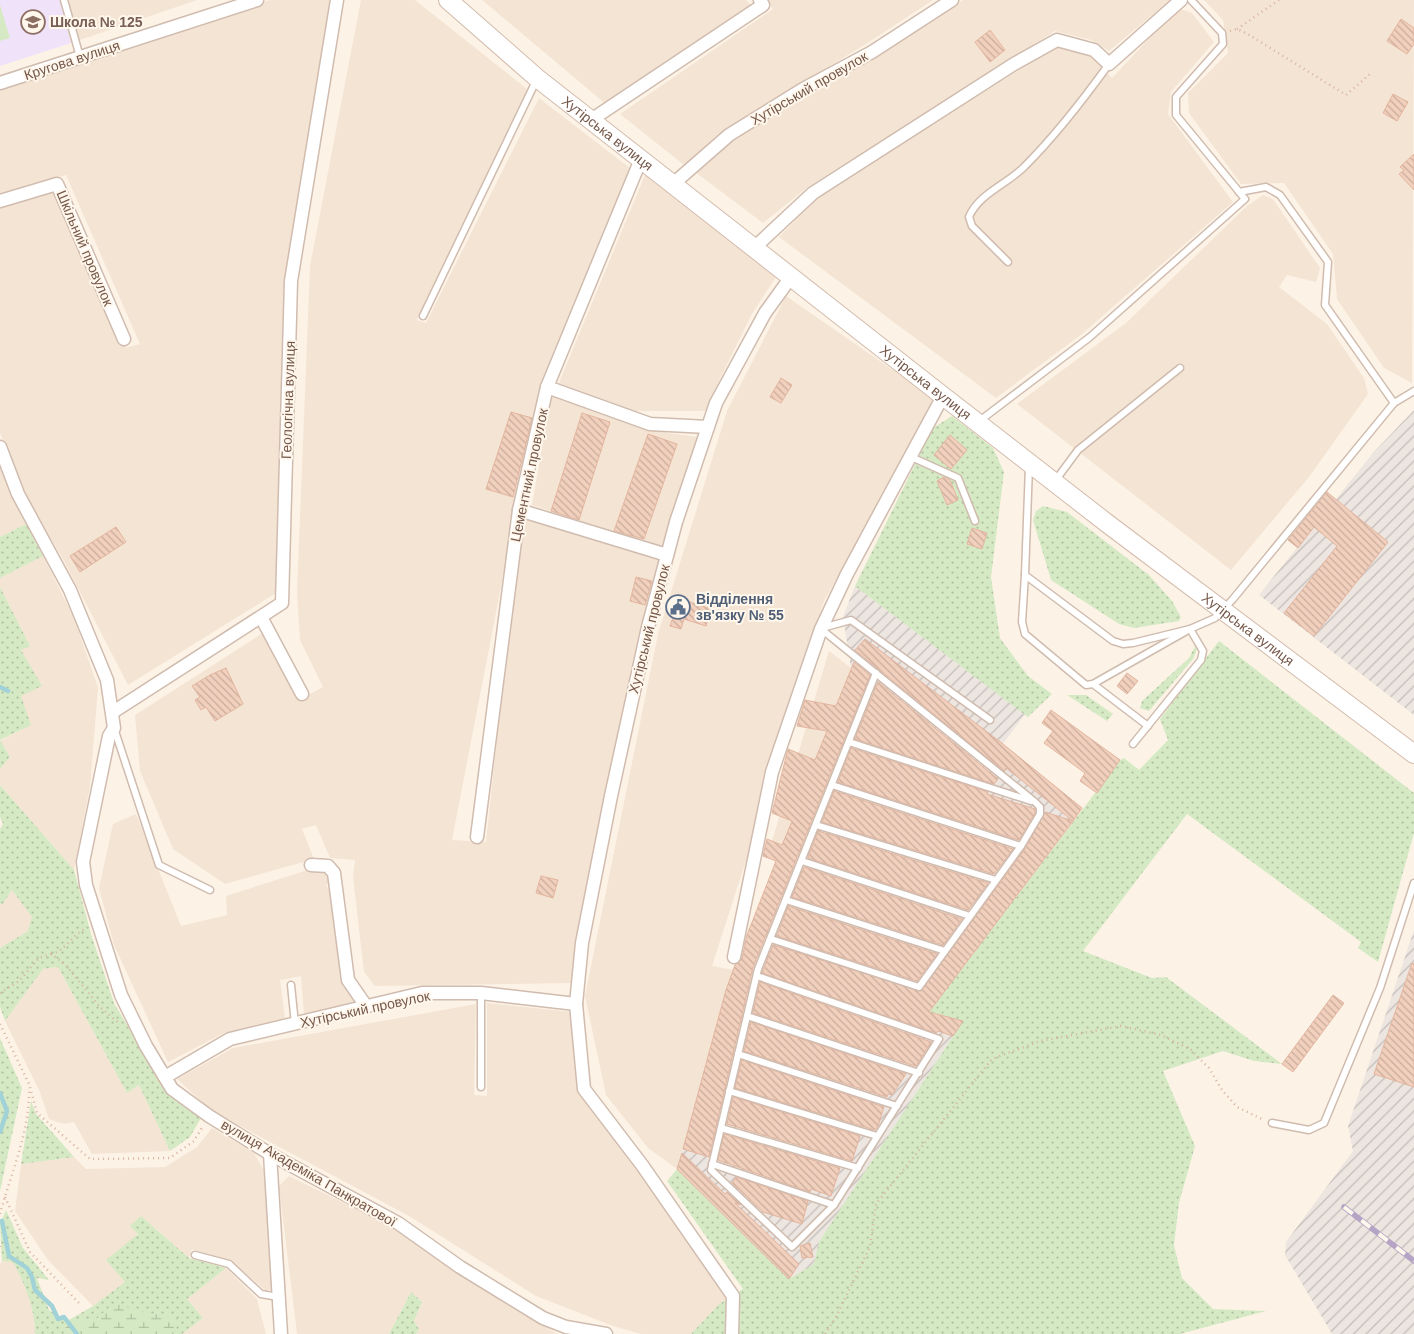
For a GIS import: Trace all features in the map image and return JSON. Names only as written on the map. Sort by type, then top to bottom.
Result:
[{"type":"main road","name":"Хутірська вулиця","points":[[448,0],[537,78],[943,396],[1414,754]]},
{"type":"street","name":"Кругова вулиця","points":[[0,83],[258,0]]},
{"type":"street","name":"Геологічна вулиця","points":[[113,712],[282,603],[291,281],[336,0]]},
{"type":"street","points":[[591,120],[763,5],[760,0]]},
{"type":"street","name":"Хутірський провулок","points":[[673,184],[728,135],[803,89],[872,52],[952,0]]},
{"type":"street","points":[[754,248],[813,193],[1014,64],[1057,40],[1094,50],[1109,64],[1181,0]]},
{"type":"street","name":"Цементний провулок","points":[[477,837],[519,510],[548,387],[641,159]]},
{"type":"street","name":"Шкільний провулок","points":[[0,201],[57,184],[124,339]]},
{"type":"street","name":"Хутірський провулок","points":[[732,1334],[733,1296],[642,1165],[584,1089],[576,1004],[582,943],[611,796],[648,627],[668,554],[716,403],[765,313],[791,277]]},
{"type":"street","points":[[548,387],[650,424],[708,428]]},
{"type":"street","points":[[734,957],[772,772],[821,628],[909,456],[943,396]]},
{"type":"street","name":"вулиця Академіка Панкратової","points":[[0,447],[18,494],[70,590],[107,680],[114,728],[109,736],[83,862],[86,885],[121,995],[146,1046],[172,1089],[209,1116],[270,1154],[398,1223],[460,1267],[543,1318],[566,1327],[606,1334]]},
{"type":"street","points":[[519,510],[668,554]]},
{"type":"street","points":[[261,617],[302,694]]},
{"type":"street","points":[[311,865],[328,866],[334,873],[348,980],[366,1006]]},
{"type":"street","name":"Хутірський провулок","points":[[165,1077],[230,1039],[422,993],[481,993],[576,1004]]},
{"type":"street","points":[[270,1154],[280,1334]]},
{"type":"lane","points":[[64,0],[80,57]]},
{"type":"lane","points":[[978,422],[1090,337],[1245,199],[1176,115],[1176,97],[1223,44],[1222,33],[1191,0]]},
{"type":"lane","points":[[1008,262],[972,226],[969,216],[974,205],[1024,167],[1071,116],[1109,64]]},
{"type":"lane","points":[[423,316],[537,78]]},
{"type":"lane","points":[[1239,192],[1266,187],[1280,195],[1328,262],[1326,305],[1394,403]]},
{"type":"lane","points":[[1054,482],[1078,450],[1180,368]]},
{"type":"lane","points":[[1029,462],[1022,622],[1025,634],[1077,680],[1086,685],[1093,684],[1190,629],[1215,618],[1394,403],[1414,391]]},
{"type":"lane","points":[[909,456],[958,478],[975,521]]},
{"type":"lane","points":[[1025,576],[1113,640],[1123,644],[1190,629]]},
{"type":"lane","points":[[821,628],[850,620],[990,720]]},
{"type":"lane","points":[[771,939],[919,987],[1021,846],[1040,814],[1040,807],[1035,802],[821,628]]},
{"type":"lane","points":[[1133,744],[1201,660],[1203,651],[1190,629]]},
{"type":"lane","points":[[757,976],[939,1039],[834,1205],[792,1247],[711,1170],[757,976],[876,673]]},
{"type":"lane","points":[[1093,684],[1148,726]]},
{"type":"lane","points":[[114,728],[159,865],[210,890]]},
{"type":"lane","points":[[849,742],[1035,802]]},
{"type":"lane","points":[[832,785],[1021,846]]},
{"type":"lane","points":[[816,824],[996,880]]},
{"type":"lane","points":[[802,861],[970,916]]},
{"type":"lane","points":[[1272,1123],[1309,1130],[1324,1123],[1380,988],[1414,883]]},
{"type":"lane","points":[[786,900],[945,951]]},
{"type":"lane","points":[[290,985],[295,1024]]},
{"type":"lane","points":[[481,993],[481,1087]]},
{"type":"lane","points":[[747,1016],[919,1073]]},
{"type":"lane","points":[[738,1054],[897,1106]]},
{"type":"lane","points":[[730,1092],[877,1136]]},
{"type":"lane","points":[[721,1128],[858,1168]]},
{"type":"lane","points":[[712,1164],[834,1205]]},
{"type":"lane","points":[[195,1255],[229,1264],[261,1294],[279,1297]]},
{"type":"path","points":[[1222,33],[1238,29],[1279,0]]},
{"type":"path","points":[[1238,29],[1346,95],[1370,74]]},
{"type":"path","points":[[0,993],[19,981],[39,958],[59,952],[81,930],[98,923]]},
{"type":"path","points":[[51,954],[65,964],[100,1007],[126,1030]]},
{"type":"path","points":[[0,1024],[29,1084],[37,1113],[90,1159],[170,1158],[194,1141],[209,1116]]},
{"type":"path","points":[[825,1334],[835,1319],[870,1247],[876,1204],[992,1059],[1040,1041],[1121,1026],[1161,1035],[1190,1049],[1209,1068],[1222,1090],[1237,1107],[1251,1116],[1272,1123]]},
{"type":"path","points":[[0,1214],[19,1150],[29,1099],[29,1084]]},
{"type":"path","points":[[5,1197],[30,1252],[79,1303]]},
{"type":"shaded area","name":"Школа № 125","points":[[0,0],[60,0],[71,43],[0,66]]},
{"type":"shaded area","points":[[60,0],[197,0],[71,43]]},
{"type":"shaded area","points":[[270,0],[343,0],[285,287],[281,590],[128,685],[64,561],[24,492],[0,433],[0,207],[53,191],[126,348],[140,344],[66,175],[0,196],[0,88]]},
{"type":"shaded area","points":[[361,0],[415,0],[527,89],[417,320],[426,323],[539,98],[631,169],[539,390],[452,840],[486,842],[521,516],[660,560],[571,983],[375,986],[364,972],[353,877],[355,860],[330,858],[316,825],[302,829],[314,859],[225,884],[173,849],[140,771],[135,715],[263,633],[299,700],[323,687],[300,640],[297,593],[310,266]]},
{"type":"shaded area","points":[[482,0],[746,0],[752,6],[607,105]]},
{"type":"shaded area","points":[[766,0],[933,0],[866,44],[719,133],[684,165],[620,114],[773,9]]},
{"type":"shaded area","points":[[963,0],[1170,0],[1109,51],[1091,40],[1055,31],[808,187],[763,223],[695,172],[731,139],[877,57]]},
{"type":"shaded area","points":[[1204,0],[1414,0],[1412,383],[1384,368],[1337,299],[1333,254],[1284,183],[1241,184],[1189,113],[1188,93],[1228,53],[1223,20]]},
{"type":"shaded area","points":[[1178,8],[1192,13],[1214,42],[1171,92],[1168,114],[1233,202],[1082,334],[996,398],[779,237],[818,197],[1057,46],[1088,53],[1112,78]]},
{"type":"shaded area","points":[[645,175],[776,277],[752,314],[710,399],[707,411],[632,411],[558,385]]},
{"type":"shaded area","points":[[1263,195],[1273,199],[1320,268],[1316,282],[1287,275],[1279,287],[1327,324],[1364,378],[1368,394],[1309,477],[1231,570],[1017,404],[1126,323],[1247,206]]},
{"type":"shaded area","points":[[786,296],[936,400],[824,601],[766,781],[750,848],[712,966],[734,970],[677,1169],[648,1148],[606,1095],[585,996],[658,634],[727,411]]},
{"type":"shaded area","points":[[552,391],[655,431],[698,437],[662,548],[532,505]]},
{"type":"shaded area","points":[[1414,410],[1414,715],[1259,595],[1373,453]]},
{"type":"shaded area","points":[[0,458],[26,524],[0,537]]},
{"type":"shaded area","points":[[43,556],[74,618],[98,688],[90,786],[74,870],[0,785],[0,769],[10,757],[0,741],[30,725],[20,696],[21,650],[30,646],[0,587],[0,578]]},
{"type":"shaded area","points":[[855,586],[1025,714],[1003,744],[1082,808],[930,1011],[963,1021],[820,1242],[814,1264],[789,1279],[677,1169],[726,990],[851,668],[843,617]]},
{"type":"shaded area","points":[[829,651],[851,668],[782,844],[772,841]]},
{"type":"shaded area","points":[[136,814],[181,926],[227,915],[226,896],[314,868],[330,872],[335,881],[326,885],[336,902],[358,1001],[304,1014],[301,976],[280,980],[285,1018],[224,1033],[168,1062],[114,945],[99,888],[113,824]]},
{"type":"shaded area","points":[[12,890],[33,917],[28,931],[0,948],[0,903],[2,905]]},
{"type":"shaded area","points":[[1414,930],[1414,1334],[1332,1334],[1285,1255],[1286,1242],[1353,1151],[1348,1126]]},
{"type":"shaded area","points":[[58,967],[127,1093],[139,1085],[170,1151],[92,1154],[74,1122],[64,1124],[49,1119],[39,1090],[5,1021],[43,969]]},
{"type":"shaded area","points":[[487,1003],[573,1012],[579,1088],[639,1165],[729,1298],[719,1304],[691,1334],[641,1334],[613,1326],[536,1296],[409,1216],[212,1111],[177,1079],[233,1048],[476,1004],[474,1095],[487,1096]]},
{"type":"shaded area","points":[[212,1128],[254,1153],[270,1181],[276,1288],[266,1291],[233,1262],[192,1249],[189,1258],[141,1216],[125,1282],[93,1306],[48,1260],[15,1211],[21,1164],[74,1157],[86,1169],[165,1167],[197,1147]]},
{"type":"shaded area","points":[[289,1176],[391,1226],[557,1334],[416,1334],[419,1329],[414,1321],[422,1302],[411,1292],[389,1334],[297,1334],[279,1186]]},
{"type":"shaded area","points":[[2,1261],[13,1262],[28,1290],[35,1321],[35,1334],[0,1334],[0,1264]]},
{"type":"shaded area","points":[[226,1268],[257,1299],[266,1334],[182,1334],[203,1318],[187,1299]]},
{"type":"green space","points":[[0,5],[10,38],[0,41]]},
{"type":"green space","points":[[952,416],[993,448],[1004,472],[991,577],[1000,638],[1028,676],[1052,694],[1028,717],[855,586],[933,428]]},
{"type":"green space","points":[[1043,506],[1067,512],[1149,575],[1172,601],[1181,617],[1179,621],[1134,628],[1119,624],[1051,580],[1033,520],[1036,511]]},
{"type":"green space","points":[[26,524],[43,556],[0,578],[0,537]]},
{"type":"green space","points":[[0,587],[30,646],[21,650],[42,686],[21,696],[31,725],[0,740]]},
{"type":"green space","points":[[1219,641],[1414,793],[1414,833],[1378,962],[1358,948],[1361,942],[1187,814],[1083,951],[1152,978],[1166,977],[1282,1064],[1254,1061],[1223,1051],[1163,1071],[1195,1146],[1179,1203],[1174,1245],[1182,1278],[1213,1309],[1266,1311],[1180,1334],[691,1334],[719,1304],[743,1289],[667,1181],[677,1169],[789,1279],[814,1264],[819,1242],[963,1021],[929,1012],[1120,760],[1124,758],[1139,770],[1168,740],[1160,719]]},
{"type":"green space","points":[[1195,646],[1198,647],[1193,659],[1149,711],[1140,708],[1142,701],[1189,658]]},
{"type":"green space","points":[[1067,695],[1086,695],[1113,714],[1107,721]]},
{"type":"green space","points":[[0,740],[10,757],[0,769]]},
{"type":"green space","points":[[0,785],[74,870],[91,934],[114,1003],[158,1077],[176,1101],[201,1118],[190,1137],[170,1151],[139,1085],[127,1093],[58,967],[43,969],[5,1021],[0,1007],[0,948],[28,931],[32,917],[12,890],[2,905],[0,903],[0,829],[3,824],[0,817]]},
{"type":"green space","points":[[0,1038],[22,1088],[0,1191]]},
{"type":"green space","points":[[31,1101],[36,1114],[74,1157],[21,1164]]},
{"type":"green space","points":[[6,1210],[23,1248],[49,1280],[37,1278],[49,1310],[67,1321],[93,1306],[125,1282],[106,1260],[138,1234],[130,1226],[141,1216],[189,1258],[226,1268],[187,1299],[203,1318],[182,1334],[35,1334],[31,1305],[22,1279],[13,1262],[2,1261],[0,1224]]},
{"type":"green space","points":[[411,1292],[422,1302],[414,1321],[419,1329],[416,1334],[389,1334]]},
{"type":"green space","points":[[114,1303],[142,1312],[178,1318],[176,1329],[171,1334],[64,1334],[67,1321],[94,1321]]},
{"type":"building","points":[[1401,19],[1414,28],[1414,44],[1407,54],[1387,41]]},
{"type":"building","points":[[990,30],[1005,50],[990,62],[975,42]]},
{"type":"building","points":[[1393,94],[1408,102],[1397,121],[1383,113]]},
{"type":"building","points":[[1414,154],[1414,190],[1399,174],[1404,170],[1400,167]]},
{"type":"building","points":[[781,378],[792,385],[781,403],[770,397]]},
{"type":"building","points":[[511,412],[532,418],[513,497],[486,489]]},
{"type":"building","points":[[582,413],[610,422],[579,520],[551,511]]},
{"type":"building","points":[[648,434],[677,444],[644,539],[614,531]]},
{"type":"building","points":[[950,435],[967,450],[951,469],[934,455]]},
{"type":"building","points":[[944,477],[950,480],[958,500],[947,505],[937,481]]},
{"type":"building","points":[[1327,492],[1388,542],[1314,636],[1284,613],[1337,546],[1314,527],[1298,548],[1288,540]]},
{"type":"building","points":[[116,527],[126,542],[80,572],[70,556]]},
{"type":"building","points":[[972,528],[987,533],[982,549],[967,544]]},
{"type":"building","points":[[636,577],[652,581],[645,605],[630,601]]},
{"type":"building","points":[[675,597],[711,609],[706,626],[684,619],[681,629],[670,626],[674,615],[669,614]]},
{"type":"building","points":[[865,639],[1003,744],[1082,808],[1073,821],[1006,768],[1004,771],[855,650]]},
{"type":"building","points":[[854,662],[870,675],[753,967],[709,1157],[683,1149],[726,990],[735,965],[742,959],[747,935],[776,861],[763,856],[767,839],[782,845],[792,821],[772,813],[788,749],[815,760],[827,731],[797,726],[805,700],[836,706]]},
{"type":"building","points":[[226,668],[243,704],[215,721],[206,707],[201,710],[195,700],[200,697],[192,686]]},
{"type":"building","points":[[1127,673],[1138,681],[1127,694],[1117,686]]},
{"type":"building","points":[[878,682],[998,779],[994,784],[855,739]]},
{"type":"building","points":[[1051,710],[1120,760],[1097,793],[1080,781],[1085,773],[1044,743],[1053,731],[1042,723]]},
{"type":"building","points":[[851,748],[988,792],[987,794],[1035,809],[1035,813],[1019,840],[838,782]]},
{"type":"building","points":[[834,791],[1013,849],[994,874],[822,822]]},
{"type":"building","points":[[1045,812],[1073,821],[929,1012],[963,1021],[953,1036],[938,1031],[936,1033],[762,973],[773,945],[921,991],[1025,849]]},
{"type":"building","points":[[818,831],[988,883],[968,910],[808,858]]},
{"type":"building","points":[[804,867],[962,919],[943,945],[792,897]]},
{"type":"building","points":[[541,876],[558,880],[553,898],[536,893]]},
{"type":"building","points":[[788,906],[937,954],[917,981],[777,936]]},
{"type":"building","points":[[1412,963],[1414,964],[1414,1087],[1374,1074]]},
{"type":"building","points":[[760,982],[931,1042],[916,1066],[753,1013]]},
{"type":"building","points":[[1333,995],[1344,1003],[1293,1072],[1282,1064]]},
{"type":"building","points":[[751,1022],[906,1074],[892,1095],[888,1094],[887,1097],[744,1051]]},
{"type":"building","points":[[742,1060],[884,1107],[878,1126],[875,1130],[735,1088]]},
{"type":"building","points":[[733,1097],[860,1136],[852,1161],[727,1124]]},
{"type":"building","points":[[724,1134],[840,1168],[831,1196],[811,1189],[810,1192],[718,1160]]},
{"type":"building","points":[[682,1153],[725,1194],[727,1192],[741,1205],[735,1203],[799,1264],[789,1279],[677,1169]]},
{"type":"building","points":[[736,1177],[808,1201],[802,1224],[763,1212],[732,1183]]},
{"type":"building","points":[[810,1243],[813,1257],[802,1258],[800,1246]]},
{"type":"waterway","points":[[0,687],[8,691]]},
{"type":"waterway","points":[[0,1093],[7,1111],[0,1132]]},
{"type":"waterway","points":[[2,1221],[9,1256],[27,1268],[32,1277],[35,1290],[52,1306],[58,1319],[64,1317],[77,1334]]},
{"type":"railway","points":[[1344,1207],[1414,1261]]},
{"type":"place","name":"Школа № 125","points":[[33,22]]},
{"type":"place","name":"Відділення зв'язку № 55","points":[[678,607]]}]
